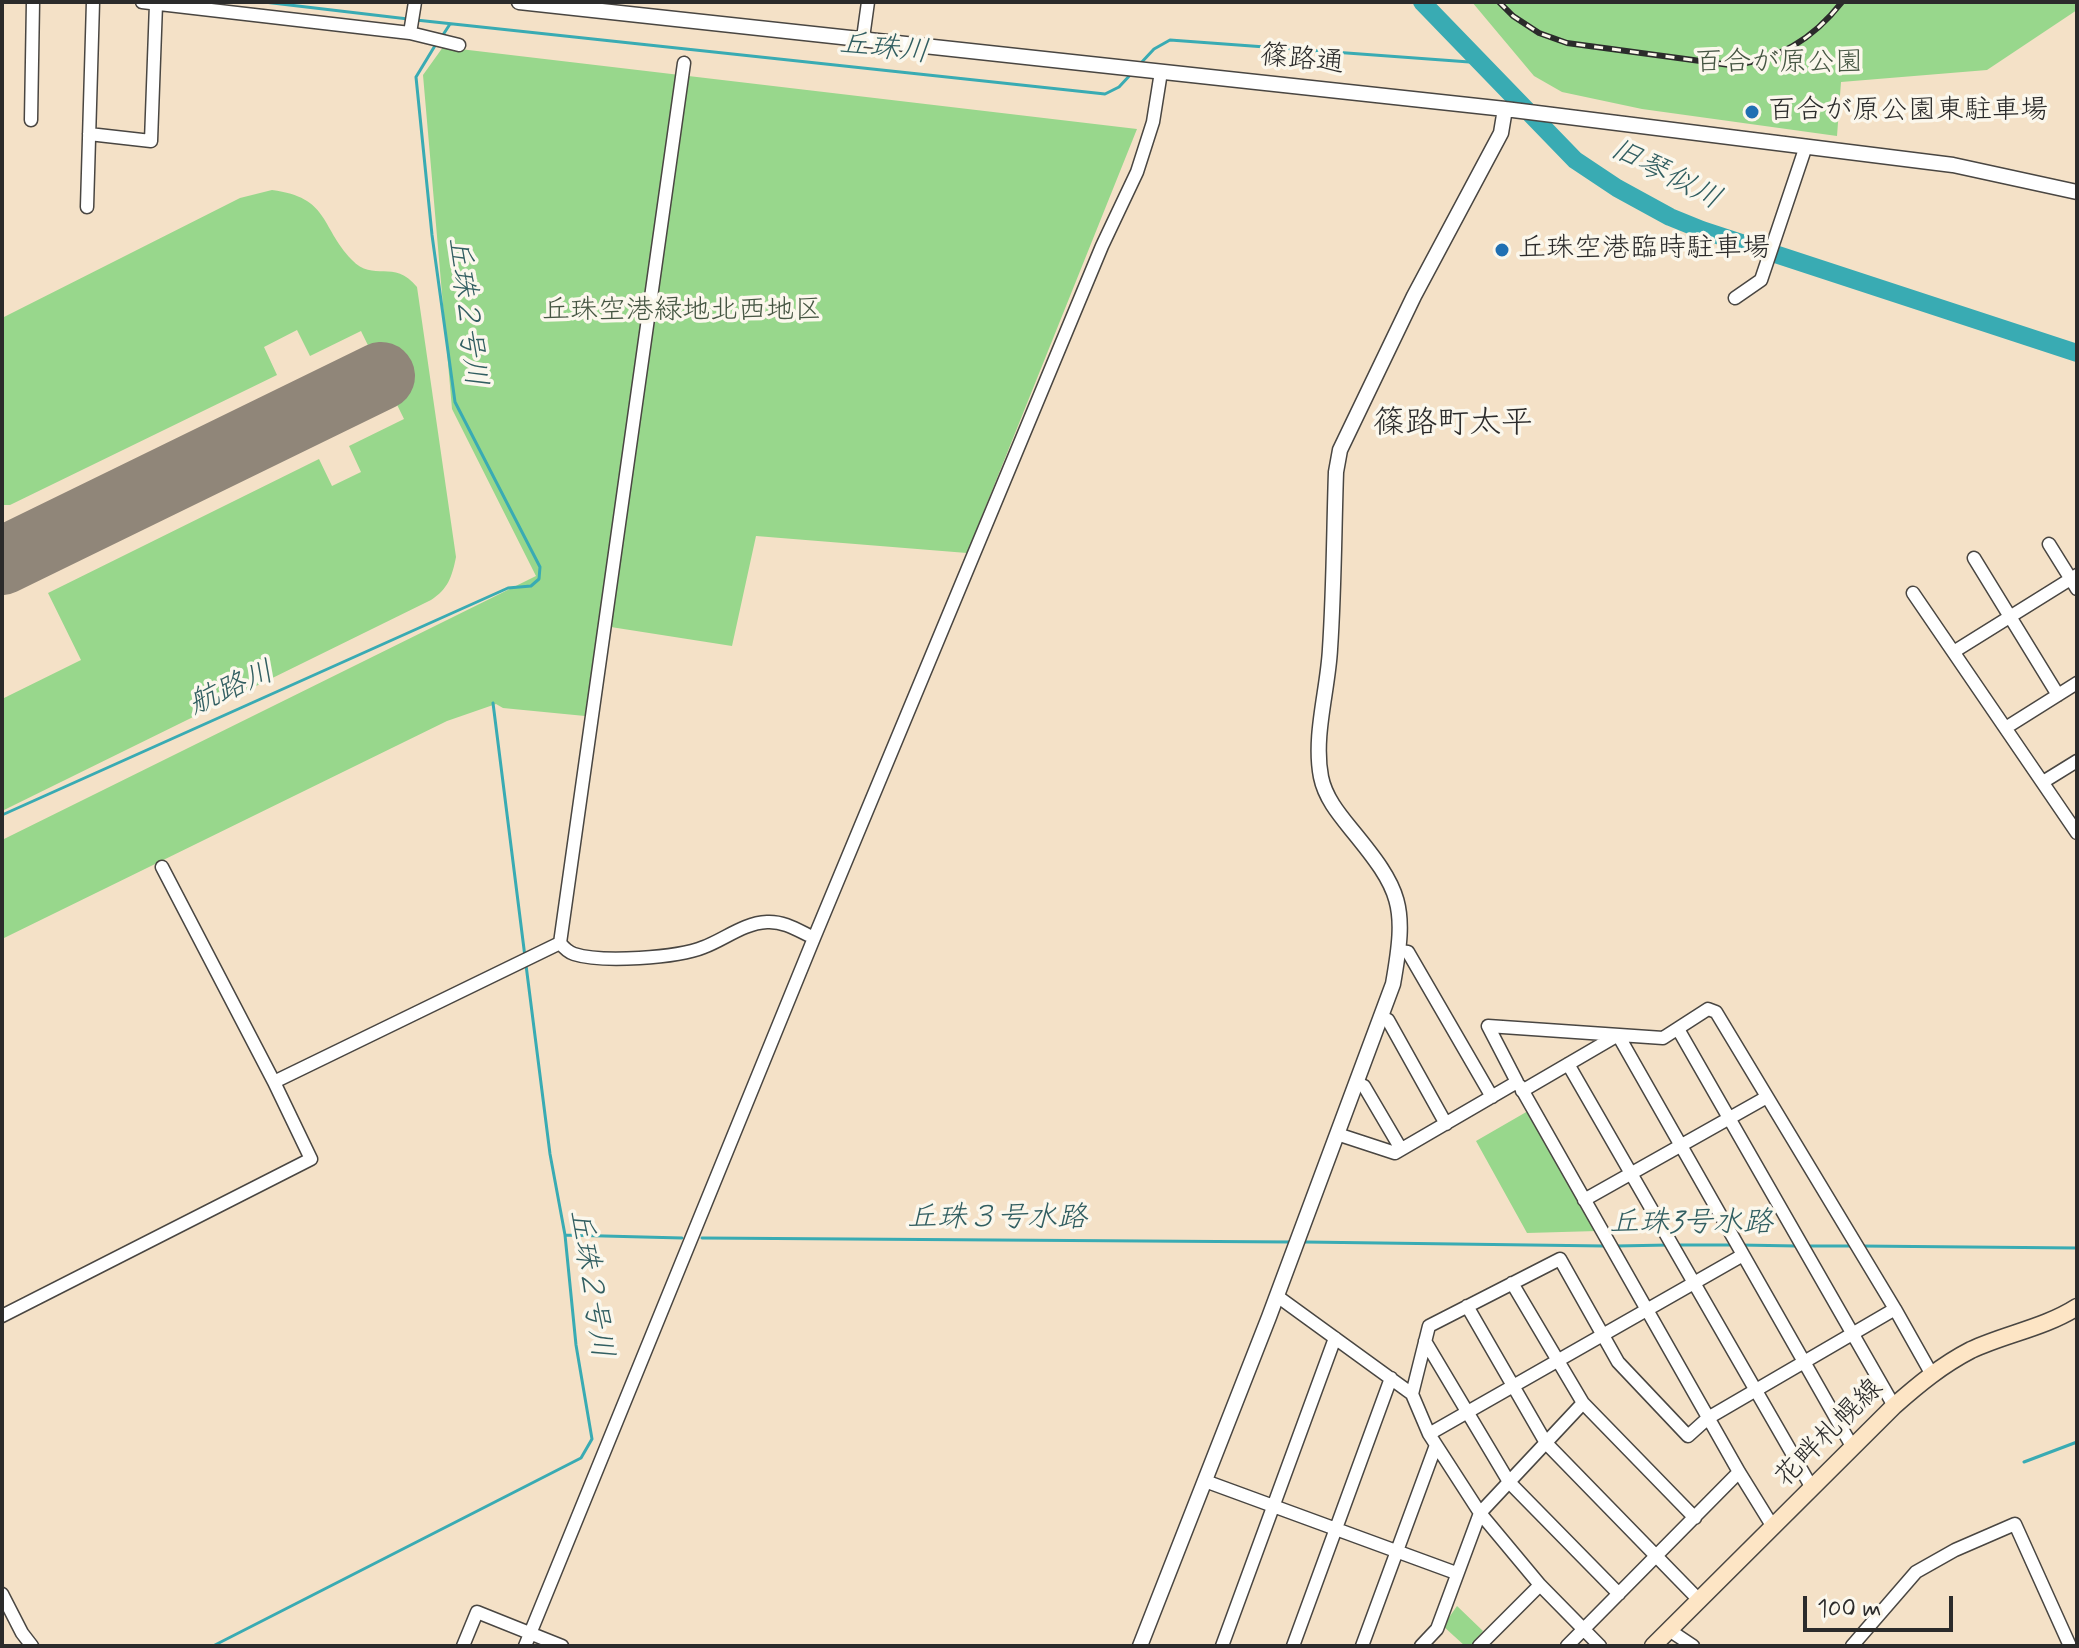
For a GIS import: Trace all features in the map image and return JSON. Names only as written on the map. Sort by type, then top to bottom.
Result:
[{"type":"main road","name":"花畔札幌線","points":[[1653,1646],[1931,1373],[1973,1349],[2042,1324],[2077,1307]]},
{"type":"street","points":[[31,120],[33,2]]},
{"type":"street","points":[[87,207],[93,2]]},
{"type":"street","points":[[142,2],[413,19],[430,37],[454,44]]},
{"type":"street","name":"篠路通","points":[[519,2],[1507,109],[1953,165],[2077,192]]},
{"type":"street","points":[[863,38],[868,2]]},
{"type":"street","points":[[89,134],[151,141],[156,4]]},
{"type":"street","points":[[560,943],[684,63]]},
{"type":"street","points":[[525,1646],[814,938],[1102,246],[1137,172],[1153,122],[1155,71]]},
{"type":"street","points":[[1140,1646],[1277,1296],[1393,984],[1399,951],[1399,906],[1391,881],[1333,808],[1321,778],[1319,750],[1330,652],[1336,472],[1340,450],[1414,296],[1501,133],[1507,109]]},
{"type":"street","points":[[1735,298],[1761,280],[1806,146]]},
{"type":"street","points":[[1955,651],[2075,581],[2049,544]]},
{"type":"street","points":[[1974,558],[2058,695]]},
{"type":"street","points":[[1913,593],[2077,833]]},
{"type":"street","points":[[2007,727],[2077,683]]},
{"type":"street","points":[[2043,782],[2077,761]]},
{"type":"street","points":[[2,1316],[311,1159],[162,867]]},
{"type":"street","points":[[560,943],[571,953],[594,959],[669,955],[702,948],[739,930],[765,922],[783,922],[814,938]]},
{"type":"street","points":[[274,1082],[560,943]]},
{"type":"street","points":[[1399,951],[1408,952],[1492,1097]]},
{"type":"street","points":[[1773,1527],[1610,1246],[1488,1026],[1663,1038],[1708,1009],[1716,1012],[1931,1373]]},
{"type":"street","points":[[1381,1017],[1388,1020],[1446,1124]]},
{"type":"street","points":[[1678,1029],[1894,1406]]},
{"type":"street","points":[[1337,1134],[1395,1153],[1492,1097],[1568,1064],[1618,1035]]},
{"type":"street","points":[[1618,1035],[1853,1448]]},
{"type":"street","points":[[1568,1064],[1812,1488]]},
{"type":"street","points":[[1356,1083],[1364,1086],[1401,1149]]},
{"type":"street","points":[[1584,1200],[1767,1097]]},
{"type":"street","points":[[1362,1646],[1397,1552],[1433,1439],[1467,1412],[1693,1283],[1740,1249]]},
{"type":"street","points":[[1412,1394],[1429,1326],[1560,1259],[1618,1362],[1688,1436],[1708,1418],[1895,1309]]},
{"type":"street","points":[[1512,1283],[1583,1403],[1695,1518]]},
{"type":"street","points":[[1277,1296],[1412,1394],[1433,1439],[1480,1513],[1540,1585],[1600,1646]]},
{"type":"street","points":[[1467,1306],[1546,1443],[1699,1600]]},
{"type":"street","points":[[1222,1646],[1335,1338]]},
{"type":"street","points":[[1425,1341],[1509,1482],[1619,1594]]},
{"type":"street","points":[[1293,1646],[1391,1378]]},
{"type":"street","points":[[1421,1646],[1437,1629],[1480,1513],[1583,1403]]},
{"type":"street","points":[[1567,1646],[1739,1472]]},
{"type":"street","points":[[1205,1481],[1456,1573]]},
{"type":"street","points":[[1852,1646],[1916,1572],[1955,1550],[2015,1524],[2070,1646]]},
{"type":"street","points":[[1479,1646],[1540,1585]]},
{"type":"street","points":[[2,1594],[32,1646]]},
{"type":"street","points":[[463,1646],[477,1612],[562,1646]]},
{"type":"street","points":[[1669,1630],[1693,1646]]},
{"type":"green space","name":"百合が原公園","points":[[1472,2],[2077,2],[2077,10],[1987,70],[1841,82],[1837,136],[1642,109],[1562,92],[1534,76]]},
{"type":"green space","name":"丘珠空港緑地北西地区","points":[[443,47],[1137,129],[967,553],[756,536],[732,646],[598,625],[585,716],[503,708],[496,704],[447,721],[2,939],[2,840],[536,576],[452,409],[423,75]]},
{"type":"green space","points":[[272,190],[291,194],[314,206],[341,247],[360,267],[400,274],[417,287],[456,557],[451,576],[442,591],[431,600],[2,811],[2,699],[81,660],[48,593],[319,459],[332,486],[361,472],[349,446],[404,419],[361,331],[310,356],[297,330],[264,347],[277,375],[10,505],[2,505],[2,318],[240,198]]},
{"type":"green space","points":[[1528,1111],[1597,1231],[1527,1233],[1476,1141]]},
{"type":"green space","points":[[1457,1606],[1483,1631],[1471,1646],[1465,1646],[1443,1626]]},
{"type":"waterway","name":"丘珠川","points":[[264,2],[408,19]]},
{"type":"waterway","name":"旧琴似川","points":[[1422,2],[1575,160],[1617,188],[1670,217],[2077,353]]},
{"type":"waterway","name":"丘珠川","points":[[416,20],[1105,94],[1119,87],[1132,73]]},
{"type":"waterway","name":"丘珠２号川","points":[[441,38],[450,24]]},
{"type":"waterway","name":"丘珠川","points":[[1140,64],[1154,49],[1170,40],[1483,63]]},
{"type":"waterway","name":"丘珠２号川","points":[[2,815],[508,588],[531,586],[539,579],[540,567],[455,402],[432,235],[416,77],[436,44]]},
{"type":"waterway","name":"丘珠２号川","points":[[493,703],[525,957]]},
{"type":"waterway","name":"丘珠２号川","points":[[213,1646],[581,1458],[592,1439],[576,1345],[565,1235],[550,1154],[526,965]]},
{"type":"waterway","name":"丘珠３号水路","points":[[565,1235],[682,1238]]},
{"type":"waterway","name":"丘珠３号水路","points":[[702,1238],[1290,1242]]},
{"type":"waterway","name":"丘珠3号水路","points":[[1305,1242],[1605,1246]]},
{"type":"waterway","name":"丘珠3号水路","points":[[1616,1246],[1669,1245]]},
{"type":"waterway","name":"丘珠3号水路","points":[[1676,1245],[1733,1245]]},
{"type":"waterway","name":"丘珠3号水路","points":[[1740,1245],[1797,1246]]},
{"type":"waterway","name":"丘珠3号水路","points":[[1808,1246],[1853,1246]]},
{"type":"waterway","name":"丘珠3号水路","points":[[1860,1246],[2077,1248]]},
{"type":"waterway","points":[[2024,1462],[2077,1442]]},
{"type":"runway","points":[[2,561],[381,376]]},
{"type":"railway","points":[[1499,2],[1513,16],[1539,33],[1567,43],[1730,65],[1764,59],[1793,46],[1819,27],[1842,2]]},
{"type":"place","name":"百合が原公園東駐車場","points":[[1752,112]]},
{"type":"place","name":"丘珠空港臨時駐車場","points":[[1502,250]]},
{"type":"district","name":"篠路町太平","points":[[1453,425]]},
{"type":"water label","name":"航路川","points":[[232,690]]}]
